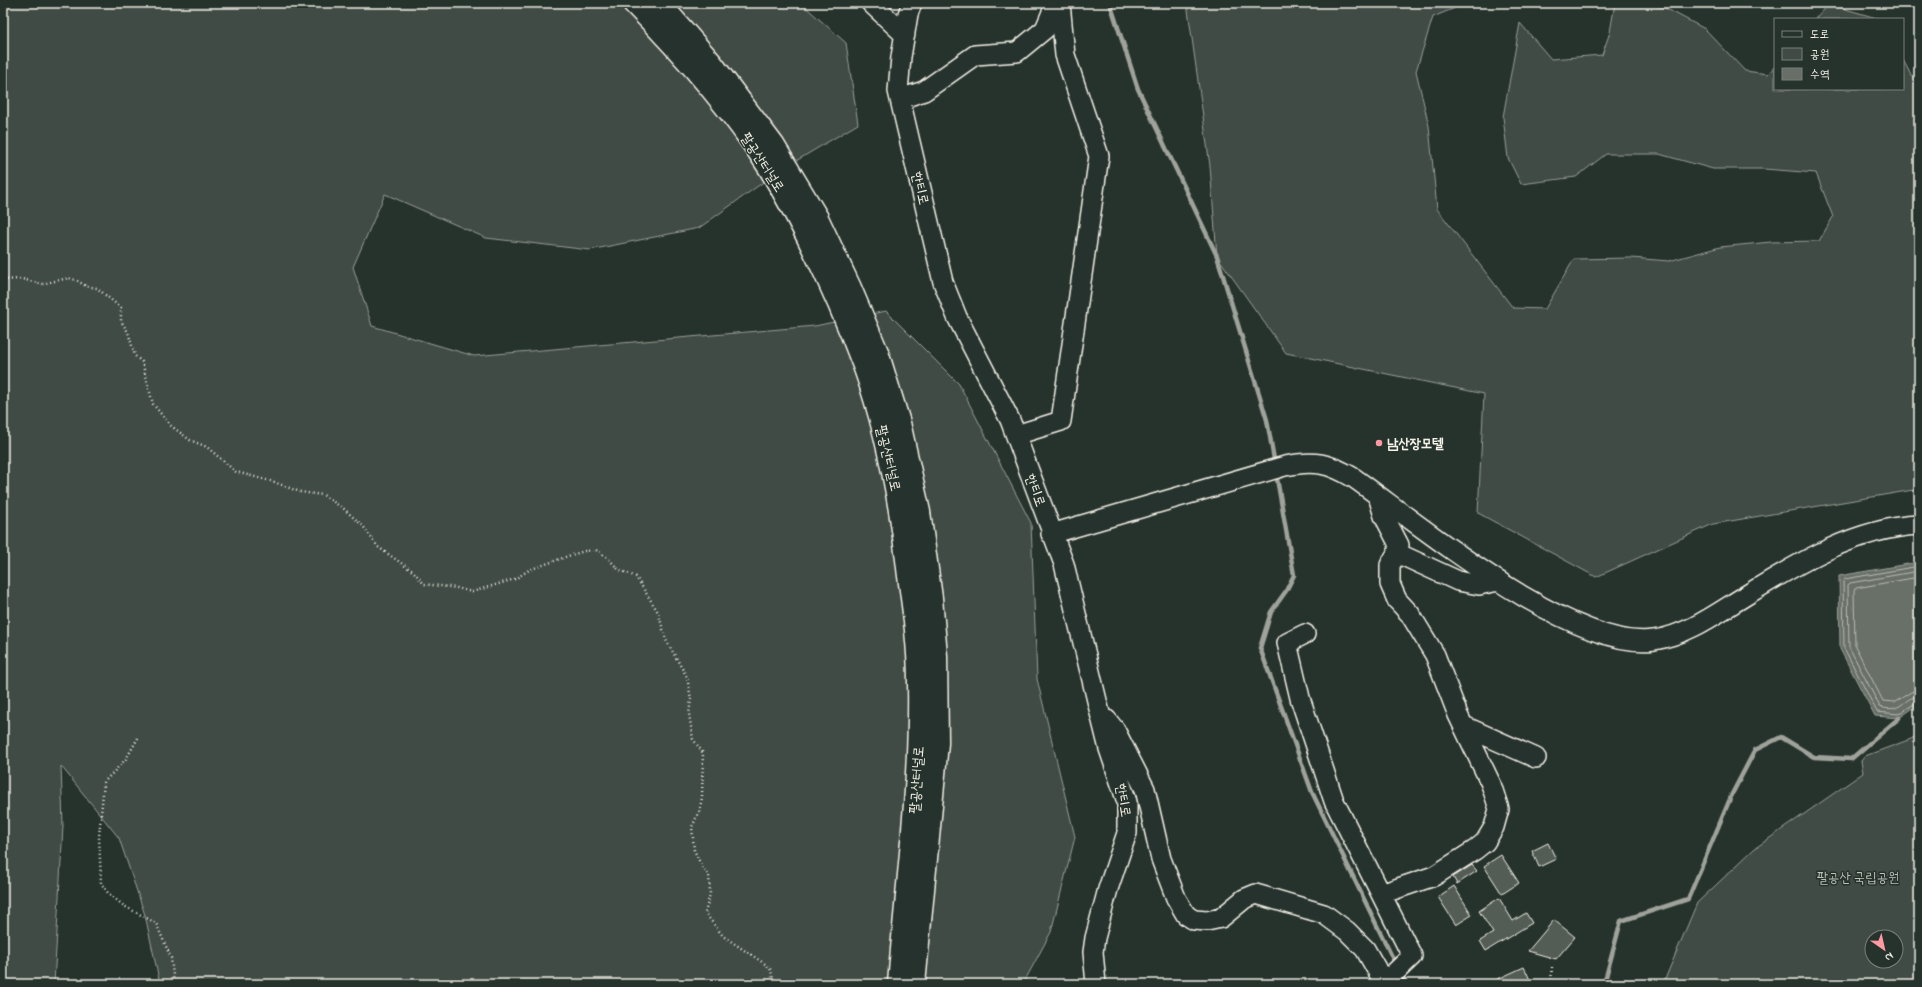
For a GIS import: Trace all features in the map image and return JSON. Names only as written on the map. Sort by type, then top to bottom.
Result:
[{"type":"highway","name":"팔공산터널로","points":[[634,3],[660,29],[698,74],[740,127],[768,167],[807,236],[835,295],[865,370],[885,437],[902,517],[913,606],[919,680],[918,756],[899,984]]},
{"type":"highway","name":"팔공산터널로","points":[[659,3],[712,64],[773,145],[817,218],[850,288],[877,352],[899,423],[919,512],[931,598],[936,656],[937,743],[914,984]]},
{"type":"street","points":[[871,3],[905,35]]},
{"type":"street","name":"한티로","points":[[912,3],[905,35],[898,91],[943,282],[957,317],[1010,420],[1039,495],[1051,534],[1064,564],[1109,749],[1127,802],[1127,833],[1108,889],[1095,938],[1093,952],[1096,984]]},
{"type":"street","points":[[900,99],[924,91],[975,55],[1017,52],[1045,29],[1056,3]]},
{"type":"street","points":[[1016,435],[1061,421],[1099,156],[1065,55],[1060,3]]},
{"type":"street","points":[[1051,534],[1092,524],[1200,489],[1294,464],[1314,462],[1324,464],[1354,478],[1498,581],[1546,609],[1596,632],[1616,638],[1654,640],[1677,633],[1698,624],[1779,575],[1840,545],[1884,530],[1919,525]]},
{"type":"street","points":[[1378,496],[1384,516],[1399,545],[1397,553],[1390,565],[1390,584],[1397,600],[1410,614],[1436,655],[1464,726],[1498,802],[1499,809],[1494,828],[1485,842],[1434,876],[1381,894]]},
{"type":"street","points":[[1397,553],[1458,581],[1480,585],[1498,581]]},
{"type":"street","points":[[1099,709],[1115,730],[1145,789],[1161,859],[1171,885],[1186,915],[1194,920],[1207,921],[1222,918],[1244,898],[1256,894],[1324,914],[1347,931],[1366,949],[1385,983],[1412,956],[1334,801],[1300,698],[1287,643],[1305,634]]},
{"type":"street","points":[[1464,726],[1536,758]]},
{"type":"path","points":[[3,280],[22,279],[42,284],[68,278],[76,280],[86,286],[97,288],[120,308],[121,321],[128,332],[134,356],[142,362],[153,404],[170,425],[190,440],[207,447],[236,472],[274,482],[300,492],[323,495],[344,508],[363,526],[378,547],[414,572],[424,584],[457,588],[472,592],[514,579],[529,570],[571,555],[596,550],[608,558],[618,569],[636,577],[658,612],[666,640],[687,677],[691,699],[689,714],[693,739],[703,752],[702,798],[699,812],[692,827],[694,850],[703,869],[709,874],[710,894],[704,913],[723,936],[765,964],[771,970],[774,984]]},
{"type":"path","points":[[138,738],[126,760],[104,782],[99,836],[101,883],[108,893],[124,906],[156,924],[171,958],[174,984]]},
{"type":"path","points":[[1551,984],[1552,967]]},
{"type":"green space","points":[[3,3],[801,3],[846,43],[858,124],[779,171],[699,228],[590,250],[486,238],[385,194],[353,267],[372,326],[474,356],[815,326],[886,311],[959,384],[1031,523],[1037,679],[1075,837],[1051,932],[1023,984],[160,984],[145,915],[119,838],[61,766],[63,826],[54,984],[3,984]]},
{"type":"green space","points":[[1187,3],[1467,3],[1433,17],[1416,71],[1429,126],[1437,209],[1513,308],[1545,309],[1574,259],[1631,258],[1669,261],[1720,247],[1771,242],[1819,241],[1833,217],[1816,173],[1764,169],[1713,169],[1659,154],[1606,154],[1576,177],[1521,184],[1508,158],[1503,117],[1520,23],[1551,59],[1602,55],[1610,32],[1615,3],[1641,3],[1665,8],[1705,29],[1745,71],[1768,74],[1774,67],[1774,90],[1904,90],[1904,62],[1911,75],[1919,82],[1919,489],[1713,524],[1596,577],[1478,513],[1484,394],[1286,353],[1217,256],[1210,166]]},
{"type":"green space","points":[[1828,4],[1877,18],[1816,18]]},
{"type":"green space","name":"팔공산 국립공원","points":[[1919,734],[1919,984],[1663,984],[1697,903],[1754,849],[1863,773],[1861,761],[1865,756],[1911,739]]},
{"type":"water","points":[[1919,562],[1919,704],[1899,718],[1875,716],[1840,649],[1839,576]]},
{"type":"building","points":[[1548,843],[1556,859],[1539,867],[1532,851]]},
{"type":"building","points":[[1501,855],[1519,883],[1502,894],[1484,866]]},
{"type":"building","points":[[1472,865],[1477,871],[1457,884],[1453,877]]},
{"type":"building","points":[[1454,886],[1472,915],[1456,925],[1438,897]]},
{"type":"building","points":[[1499,898],[1513,921],[1526,913],[1532,923],[1486,951],[1480,941],[1493,933],[1479,911]]},
{"type":"building","points":[[1554,920],[1575,937],[1556,959],[1528,951]]},
{"type":"building","points":[[1524,967],[1532,984],[1487,984]]},
{"type":"waterway","points":[[1110,3],[1138,89],[1217,256],[1267,420],[1275,465]]},
{"type":"waterway","points":[[1276,473],[1294,575],[1286,591],[1271,612],[1260,648],[1312,792],[1396,965]]},
{"type":"waterway","points":[[1604,984],[1621,921],[1688,899],[1732,794],[1755,750],[1781,737],[1814,757],[1851,759],[1899,718]]},
{"type":"waterway","points":[[1400,973],[1406,984]]},
{"type":"place","name":"남산장모텔","points":[[1379,443]]}]
